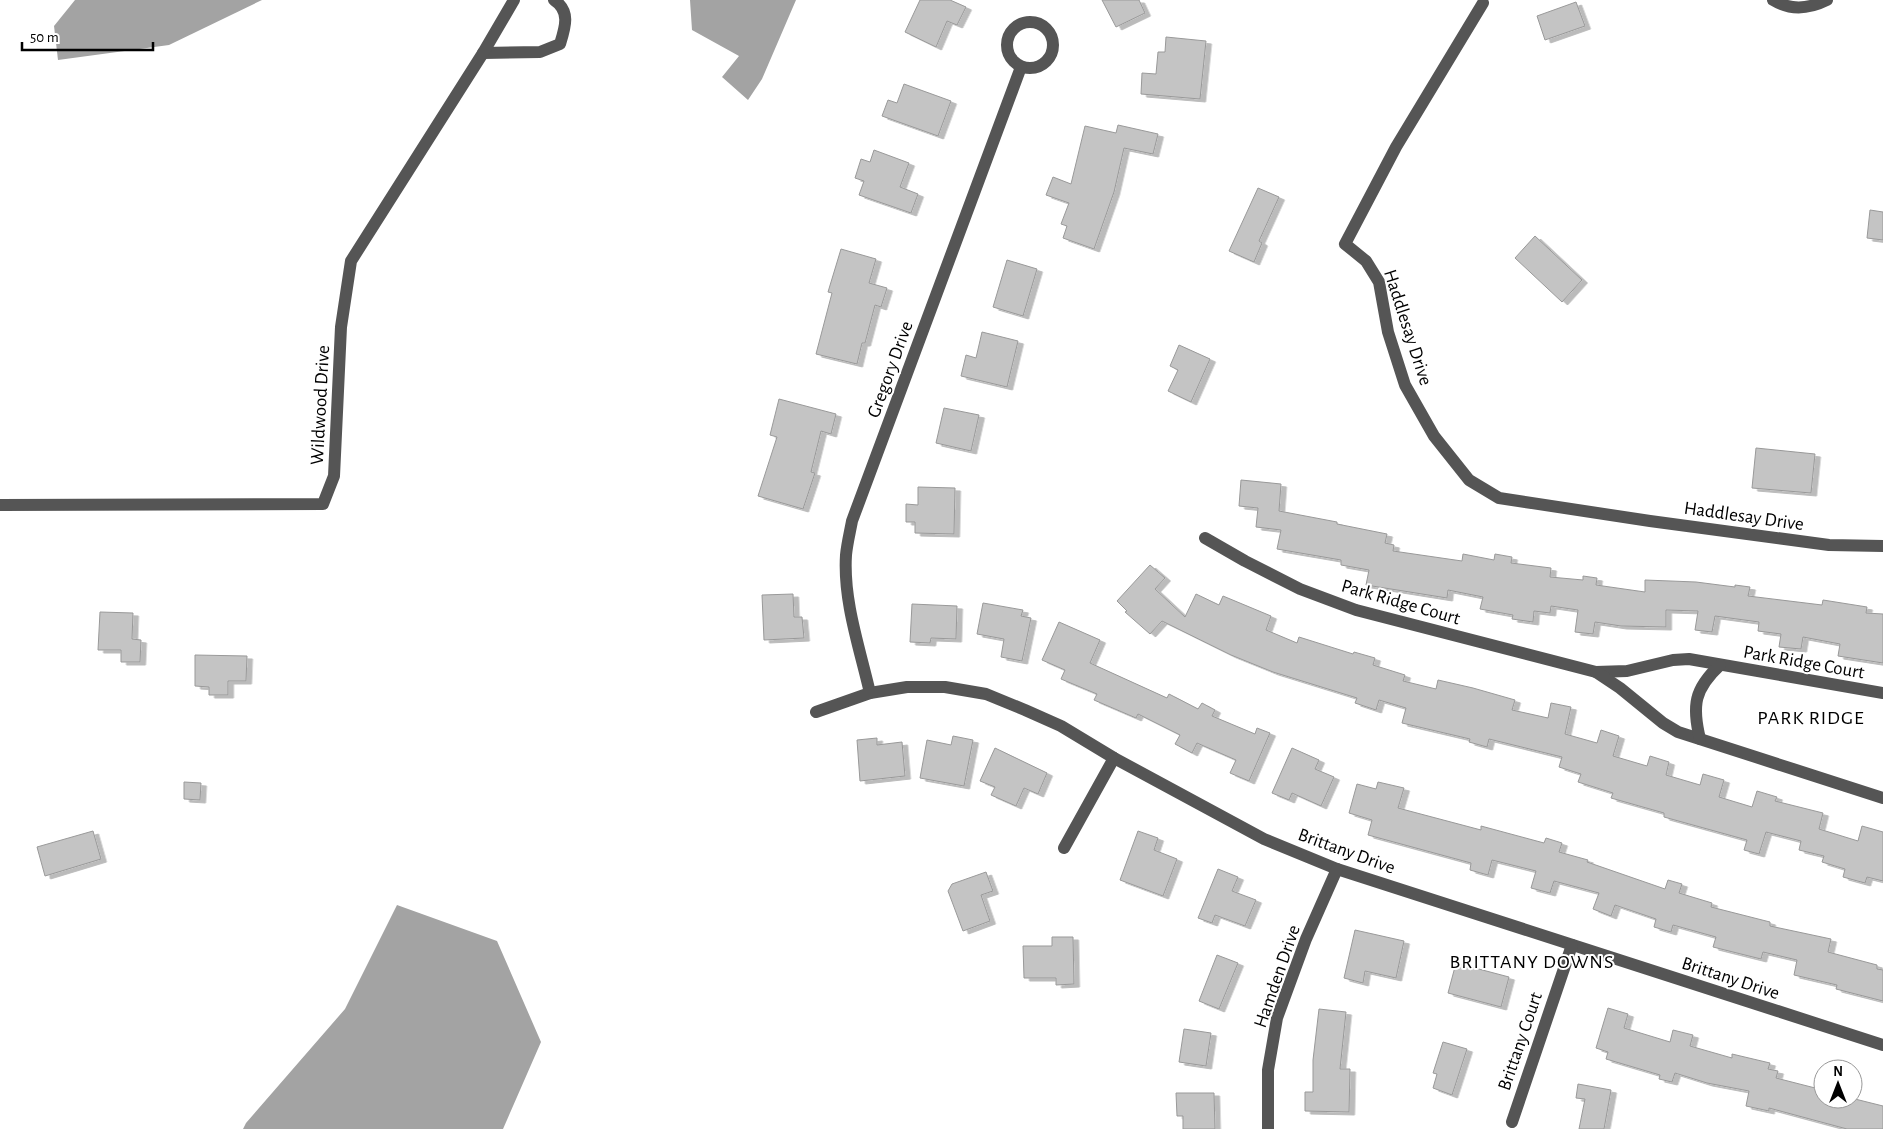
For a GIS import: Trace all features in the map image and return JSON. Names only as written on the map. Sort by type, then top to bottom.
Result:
[{"type":"street","name":"Wildwood Drive","points":[[0,505],[323,504],[334,476],[341,327],[351,261],[483,53],[514,0]]},
{"type":"street","points":[[483,53],[540,52],[560,44],[566,24],[560,4],[554,0]]},
{"type":"street","points":[[1773,0],[1793,8],[1807,8],[1827,0]]},
{"type":"street","name":"Haddlesay Drive","points":[[1483,3],[1396,147],[1345,244],[1366,261],[1379,282],[1388,332],[1405,385],[1434,436],[1469,480],[1500,498],[1650,521],[1830,545],[1883,546]]},
{"type":"street","name":"Gregory Drive","points":[[870,693],[847,587],[846,556],[852,521],[1021,67]]},
{"type":"street","name":"Park Ridge Court","points":[[1205,538],[1300,589],[1356,610],[1596,672],[1627,671],[1673,660],[1689,660],[1883,693]]},
{"type":"street","name":"Park Ridge Court","points":[[1700,739],[1696,722],[1695,707],[1697,699],[1707,677],[1720,665]]},
{"type":"street","name":"Park Ridge Court","points":[[1596,672],[1620,688],[1663,724],[1678,732],[1883,798]]},
{"type":"street","name":"Brittany Drive","points":[[816,712],[870,693],[907,687],[944,687],[986,694],[1061,726],[1114,758],[1264,839],[1337,869],[1883,1045]]},
{"type":"street","points":[[1064,848],[1114,758]]},
{"type":"street","name":"Hamden Drive","points":[[1268,1129],[1268,1070],[1278,1018],[1306,939],[1337,869]]},
{"type":"street","name":"Brittany Court","points":[[1512,1122],[1572,945]]},
{"type":"shaded area","points":[[75,0],[262,0],[169,45],[58,60],[54,26]]},
{"type":"shaded area","points":[[690,0],[796,0],[762,79],[748,100],[722,77],[739,56],[692,30]]},
{"type":"shaded area","points":[[397,905],[497,941],[541,1042],[503,1129],[243,1129],[246,1123],[345,1009]]},
{"type":"building","points":[[920,0],[950,0],[966,7],[957,25],[947,21],[936,47],[905,32]]},
{"type":"building","points":[[1102,0],[1139,0],[1145,13],[1116,27]]},
{"type":"building","points":[[1576,2],[1585,26],[1545,40],[1537,16]]},
{"type":"building","points":[[1166,37],[1206,41],[1200,99],[1141,94],[1142,73],[1156,74],[1158,52],[1165,52]]},
{"type":"building","points":[[904,84],[951,101],[938,136],[882,116],[888,100],[897,103]]},
{"type":"building","points":[[1118,125],[1158,134],[1153,154],[1124,148],[1114,192],[1094,249],[1063,238],[1067,226],[1061,224],[1069,203],[1046,195],[1053,177],[1071,184],[1085,126],[1116,133]]},
{"type":"building","points":[[874,150],[909,163],[900,187],[918,194],[911,213],[859,195],[864,181],[855,178],[861,159],[870,162]]},
{"type":"building","points":[[1258,188],[1279,197],[1259,241],[1262,243],[1254,262],[1229,251]]},
{"type":"building","points":[[1870,210],[1883,212],[1883,240],[1867,238]]},
{"type":"building","points":[[1535,236],[1582,280],[1562,302],[1515,258]]},
{"type":"building","points":[[841,249],[876,259],[869,283],[887,288],[881,307],[875,305],[865,343],[862,343],[857,364],[816,354],[832,293],[828,292]]},
{"type":"building","points":[[1007,260],[1037,269],[1023,316],[993,307]]},
{"type":"building","points":[[982,332],[1018,341],[1007,387],[961,376],[966,355],[976,358]]},
{"type":"building","points":[[1179,345],[1210,359],[1191,402],[1168,391],[1178,370],[1170,366]]},
{"type":"building","points":[[779,399],[836,414],[831,434],[821,431],[811,472],[815,473],[803,509],[758,496],[777,437],[770,435]]},
{"type":"building","points":[[944,408],[979,415],[971,451],[936,443]]},
{"type":"building","points":[[1756,448],[1815,454],[1811,493],[1752,488]]},
{"type":"building","points":[[1241,480],[1281,484],[1279,511],[1387,534],[1385,543],[1394,545],[1393,551],[1462,561],[1463,554],[1494,560],[1495,554],[1512,557],[1511,563],[1551,568],[1550,577],[1583,580],[1583,576],[1597,578],[1596,585],[1645,592],[1645,580],[1696,582],[1750,587],[1748,596],[1822,605],[1823,600],[1867,607],[1866,613],[1883,614],[1883,663],[1838,656],[1840,644],[1803,637],[1801,649],[1779,647],[1781,634],[1758,631],[1759,622],[1715,616],[1712,632],[1695,630],[1698,611],[1666,610],[1666,627],[1621,626],[1595,622],[1593,634],[1575,632],[1578,610],[1551,606],[1550,613],[1534,611],[1533,622],[1512,619],[1513,615],[1480,609],[1483,597],[1448,590],[1447,598],[1366,585],[1369,570],[1341,565],[1341,560],[1277,549],[1281,530],[1256,527],[1258,508],[1239,506]]},
{"type":"building","points":[[918,487],[955,488],[954,534],[915,533],[915,522],[906,522],[906,504],[918,505]]},
{"type":"building","points":[[1150,565],[1165,578],[1155,589],[1185,617],[1196,594],[1219,605],[1223,596],[1271,616],[1266,630],[1297,643],[1299,637],[1353,654],[1354,652],[1375,658],[1373,665],[1405,675],[1403,681],[1436,689],[1438,680],[1473,688],[1515,700],[1512,710],[1548,718],[1551,703],[1571,707],[1565,734],[1597,743],[1601,730],[1619,736],[1613,756],[1647,766],[1650,756],[1669,762],[1666,775],[1700,785],[1703,774],[1724,780],[1719,797],[1752,807],[1757,791],[1777,797],[1775,801],[1823,813],[1819,829],[1858,841],[1862,826],[1883,832],[1883,881],[1867,877],[1865,883],[1843,877],[1845,869],[1822,862],[1824,856],[1799,850],[1801,841],[1766,832],[1759,854],[1744,850],[1747,840],[1664,817],[1664,813],[1611,798],[1613,793],[1578,782],[1581,774],[1559,767],[1562,757],[1489,739],[1487,747],[1469,742],[1470,739],[1402,723],[1406,708],[1379,700],[1376,710],[1355,703],[1357,698],[1273,672],[1231,655],[1162,621],[1150,634],[1125,612],[1127,611],[1117,601]]},
{"type":"building","points":[[793,594],[794,617],[802,617],[804,638],[764,640],[762,595]]},
{"type":"building","points":[[983,603],[1023,610],[1021,616],[1031,618],[1022,661],[1001,657],[1004,639],[977,634]]},
{"type":"building","points":[[912,604],[957,606],[956,639],[931,638],[930,643],[910,642]]},
{"type":"building","points":[[100,612],[133,613],[132,639],[141,640],[140,662],[121,662],[121,650],[98,650]]},
{"type":"building","points":[[1059,622],[1100,640],[1090,663],[1167,698],[1169,694],[1198,709],[1202,703],[1215,710],[1212,716],[1255,734],[1257,728],[1270,733],[1249,781],[1230,773],[1236,760],[1197,743],[1192,753],[1175,744],[1180,735],[1138,714],[1136,718],[1094,700],[1097,694],[1061,679],[1065,670],[1042,660]]},
{"type":"building","points":[[195,655],[247,656],[246,681],[228,681],[228,695],[209,695],[209,687],[195,686]]},
{"type":"building","points":[[953,736],[973,740],[964,786],[920,778],[927,740],[951,745]]},
{"type":"building","points":[[877,738],[877,745],[902,742],[905,776],[860,781],[857,740]]},
{"type":"building","points":[[995,748],[1047,773],[1038,794],[1024,788],[1016,806],[991,795],[995,787],[980,781]]},
{"type":"building","points":[[1292,748],[1319,760],[1315,769],[1334,777],[1321,806],[1292,793],[1289,800],[1272,793]]},
{"type":"building","points":[[184,782],[201,783],[200,800],[184,799]]},
{"type":"building","points":[[1378,782],[1404,788],[1398,808],[1481,830],[1481,826],[1544,843],[1546,838],[1562,843],[1559,852],[1588,860],[1587,862],[1665,889],[1668,880],[1682,884],[1679,893],[1712,903],[1711,907],[1770,922],[1770,926],[1831,939],[1828,952],[1877,965],[1877,969],[1883,970],[1883,1001],[1836,989],[1837,985],[1794,975],[1797,960],[1763,952],[1761,959],[1713,947],[1716,937],[1673,925],[1671,932],[1654,927],[1656,919],[1615,905],[1611,916],[1593,909],[1599,893],[1554,881],[1550,893],[1531,888],[1536,871],[1492,860],[1488,875],[1470,870],[1471,863],[1368,835],[1372,820],[1349,813],[1357,784],[1376,789]]},
{"type":"building","points":[[93,831],[101,859],[45,876],[37,847]]},
{"type":"building","points":[[1138,831],[1158,838],[1154,850],[1177,859],[1163,896],[1120,880]]},
{"type":"building","points":[[1218,869],[1238,877],[1232,891],[1256,900],[1245,926],[1215,915],[1212,923],[1198,918]]},
{"type":"building","points":[[986,872],[993,891],[981,895],[990,921],[963,931],[948,891],[952,884]]},
{"type":"building","points":[[1355,930],[1404,941],[1396,978],[1365,971],[1363,983],[1344,978]]},
{"type":"building","points":[[1052,937],[1073,937],[1074,984],[1056,985],[1056,978],[1024,978],[1023,946],[1052,946]]},
{"type":"building","points":[[1217,955],[1238,963],[1219,1009],[1199,1001]]},
{"type":"building","points":[[1456,963],[1509,977],[1501,1007],[1448,993]]},
{"type":"building","points":[[1608,1008],[1628,1014],[1624,1028],[1670,1042],[1673,1030],[1693,1035],[1690,1046],[1732,1058],[1732,1054],[1770,1063],[1768,1069],[1778,1071],[1776,1078],[1813,1087],[1813,1109],[1863,1109],[1863,1101],[1883,1106],[1883,1129],[1847,1129],[1769,1108],[1769,1111],[1746,1106],[1749,1091],[1707,1083],[1675,1073],[1672,1082],[1659,1079],[1660,1075],[1606,1059],[1608,1052],[1596,1048]]},
{"type":"building","points":[[1319,1009],[1346,1012],[1340,1069],[1350,1069],[1349,1112],[1305,1111],[1305,1092],[1313,1092],[1313,1060]]},
{"type":"building","points":[[1184,1029],[1211,1033],[1206,1066],[1179,1062]]},
{"type":"building","points":[[1443,1042],[1467,1049],[1452,1095],[1433,1088],[1437,1074],[1433,1073]]},
{"type":"building","points":[[1578,1084],[1611,1090],[1604,1129],[1579,1129],[1585,1099],[1576,1098]]},
{"type":"building","points":[[1176,1093],[1214,1093],[1215,1129],[1183,1129],[1183,1116],[1177,1116]]},
{"type":"district","name":"PARK RIDGE","points":[[1811,717]]},
{"type":"district","name":"BRITTANY DOWNS","points":[[1532,961]]}]
